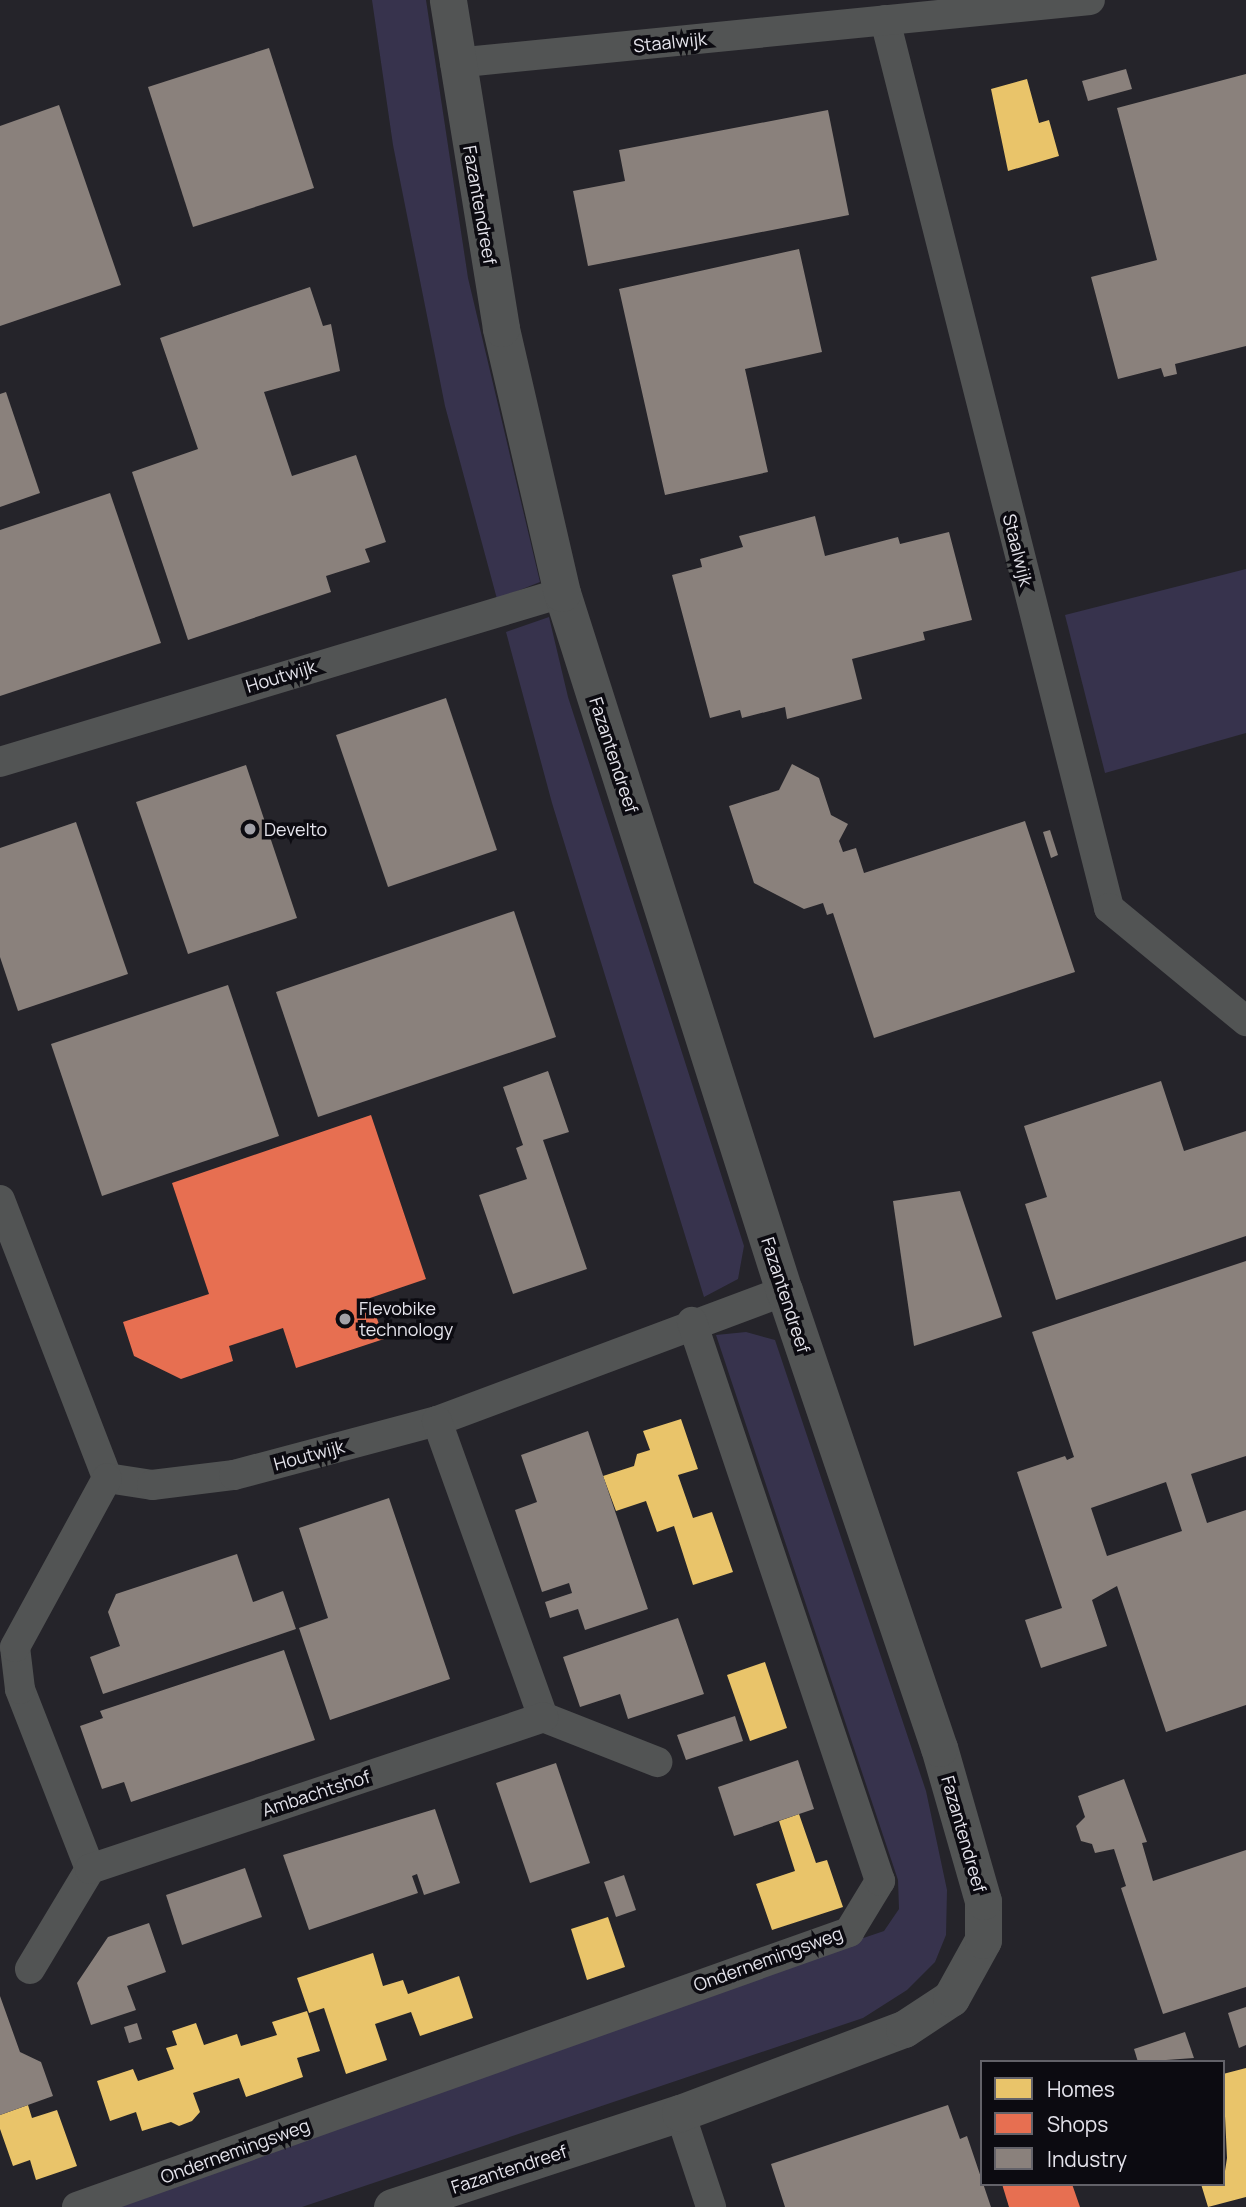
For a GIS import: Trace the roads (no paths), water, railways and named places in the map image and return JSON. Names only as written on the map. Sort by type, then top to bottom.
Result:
[{"type":"street","name":"Fazantendreef","points":[[392,2207],[680,2113],[823,2062],[928,2017],[951,1998],[983,1940],[983,1901],[962,1825],[784,1291],[562,593],[501,328],[455,64],[448,0]]},
{"type":"street","name":"Staalwijk","points":[[455,64],[1090,0]]},
{"type":"street","name":"Staalwijk","points":[[885,20],[1109,908],[1246,1021]]},
{"type":"street","name":"Houtwijk","points":[[0,762],[562,593]]},
{"type":"street","points":[[0,1200],[107,1478],[15,1647],[20,1689],[90,1868],[30,1969]]},
{"type":"street","name":"Houtwijk","points":[[107,1478],[152,1485],[234,1475],[437,1421],[692,1322],[784,1291]]},
{"type":"street","name":"Ondernemingsweg","points":[[78,2207],[849,1931],[880,1881],[692,1322]]},
{"type":"street","points":[[437,1421],[542,1717],[657,1762]]},
{"type":"street","name":"Ambachtshof","points":[[90,1868],[542,1717]]},
{"type":"street","points":[[680,2113],[710,2207]]},
{"type":"place","name":"Develto","points":[[250,829]]},
{"type":"place","name":"Flevobike technology","points":[[345,1319]]}]
